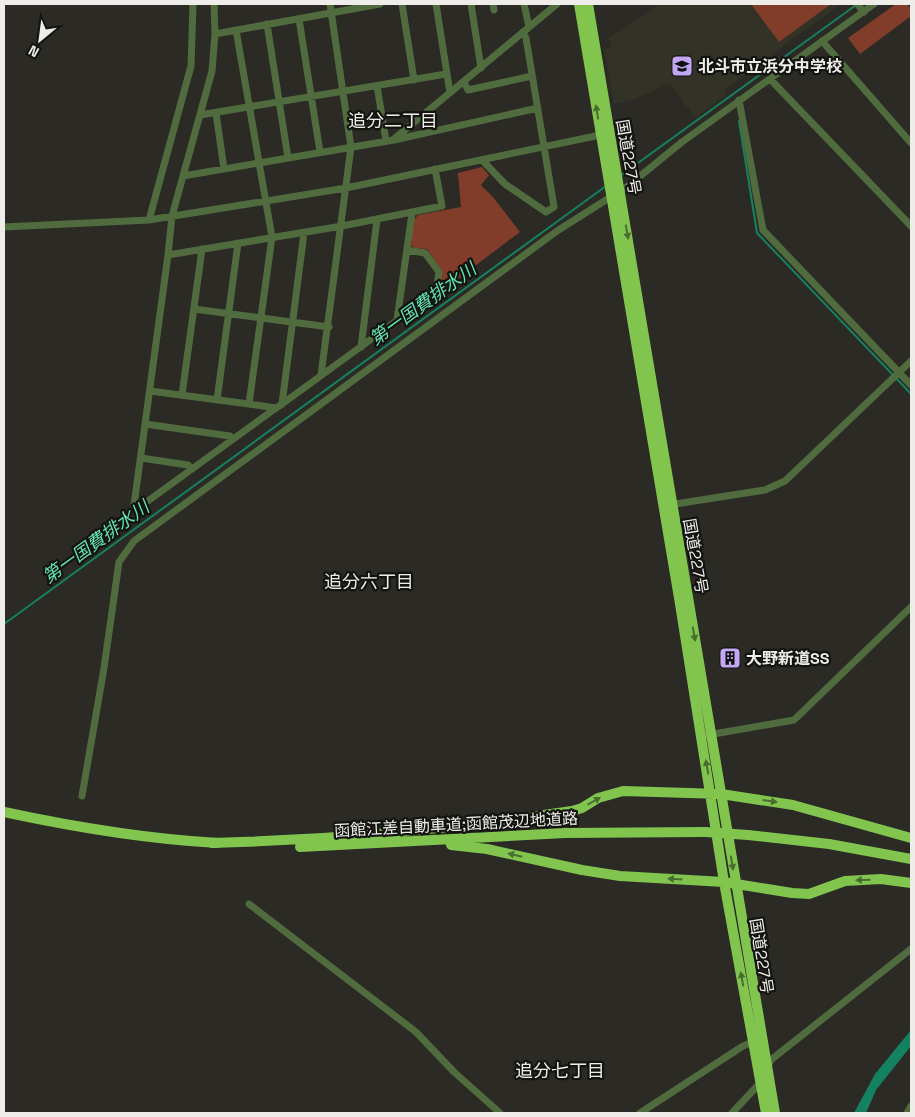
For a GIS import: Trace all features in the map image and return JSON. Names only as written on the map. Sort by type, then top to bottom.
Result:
[{"type":"highway","name":"国道227号","points":[[579,4],[606,134]]},
{"type":"highway","name":"国道227号","points":[[588,4],[612,174],[716,794],[735,884],[775,1113]]},
{"type":"highway","points":[[301,844],[572,811],[582,808],[598,798],[623,791],[716,794],[793,804],[911,838]]},
{"type":"highway","name":"国道227号","points":[[716,794],[724,882],[766,1113]]},
{"type":"highway","name":"函館江差自動車道;函館茂辺地道路","points":[[4,812],[79,828],[211,843],[418,842],[565,832],[705,832],[829,844],[911,859]]},
{"type":"highway","points":[[418,842],[488,849],[582,870],[620,876],[724,882],[809,894],[846,881],[881,880],[911,883]]},
{"type":"street","points":[[149,220],[191,66],[192,4]]},
{"type":"street","points":[[214,4],[215,34],[212,71],[172,216],[134,505],[141,506],[436,292],[439,272],[425,253],[407,250]]},
{"type":"street","points":[[321,375],[352,147],[330,4]]},
{"type":"street","points":[[215,34],[380,4]]},
{"type":"street","points":[[402,4],[414,80]]},
{"type":"street","points":[[436,4],[450,93]]},
{"type":"street","points":[[471,4],[481,68]]},
{"type":"street","points":[[524,4],[529,27]]},
{"type":"street","points":[[390,140],[464,82],[557,4]]},
{"type":"street","points":[[82,796],[104,668],[119,562],[127,548],[143,534],[557,231],[822,41],[860,7],[874,4]]},
{"type":"street","points":[[299,19],[320,152]]},
{"type":"street","points":[[268,24],[288,158]]},
{"type":"street","points":[[236,30],[272,237],[249,404]]},
{"type":"street","points":[[482,160],[505,184],[546,212],[554,207],[526,38],[523,32]]},
{"type":"street","points":[[822,41],[911,143]]},
{"type":"street","points":[[200,115],[446,74]]},
{"type":"street","points":[[464,82],[468,90],[532,76]]},
{"type":"street","points":[[770,79],[911,226]]},
{"type":"street","points":[[377,86],[390,140]]},
{"type":"street","points":[[740,100],[763,230],[896,375],[911,385]]},
{"type":"street","points":[[183,176],[390,140],[538,108]]},
{"type":"street","points":[[216,113],[224,169]]},
{"type":"street","points":[[4,227],[149,220],[346,188],[606,134]]},
{"type":"street","points":[[168,255],[377,220],[442,206],[435,170]]},
{"type":"street","points":[[397,320],[412,213]]},
{"type":"street","points":[[361,346],[377,220]]},
{"type":"street","points":[[279,406],[304,233]]},
{"type":"street","points":[[218,400],[238,243]]},
{"type":"street","points":[[182,395],[202,249]]},
{"type":"street","points":[[194,309],[328,327]]},
{"type":"street","points":[[668,505],[765,490],[785,481],[911,361]]},
{"type":"street","points":[[150,391],[279,406]]},
{"type":"street","points":[[145,424],[230,436],[233,439]]},
{"type":"street","points":[[140,458],[188,465],[192,469]]},
{"type":"street","points":[[707,736],[794,720],[911,607]]},
{"type":"street","points":[[249,904],[416,1032],[454,1072],[500,1113]]},
{"type":"street","points":[[732,1113],[760,1085],[772,1059],[911,949]]},
{"type":"street","points":[[640,1113],[743,1046],[753,1042]]},
{"type":"street","points":[[907,1113],[911,1106]]},
{"type":"shaded area","name":"北斗市立浜分中学校","points":[[660,4],[841,4],[724,90],[727,94],[695,118],[670,83],[635,99],[614,104],[604,49],[612,48],[609,38]]},
{"type":"shaded area","points":[[751,4],[831,4],[779,42]]},
{"type":"shaded area","points":[[896,4],[907,4],[911,10],[911,16],[860,54],[848,38]]},
{"type":"shaded area","points":[[482,167],[489,175],[481,185],[493,197],[520,232],[439,293],[442,271],[427,249],[414,248],[411,245],[413,221],[418,215],[461,207],[458,173]]},
{"type":"shaded area","points":[[911,1030],[911,1046],[876,1090],[866,1113],[854,1113],[875,1074]]},
{"type":"waterway","name":"第一国費排水川","points":[[620,176],[856,5]]},
{"type":"waterway","points":[[739,121],[757,233],[892,374]]},
{"type":"waterway","name":"第一国費排水川","points":[[4,624],[606,186]]},
{"type":"waterway","points":[[896,378],[911,394]]},
{"type":"place","name":"北斗市立浜分中学校","points":[[682,66]]},
{"type":"place","name":"大野新道SS","points":[[730,658]]},
{"type":"district","name":"追分二丁目","points":[[393,121]]},
{"type":"district","name":"追分六丁目","points":[[369,582]]},
{"type":"district","name":"追分七丁目","points":[[560,1071]]}]
